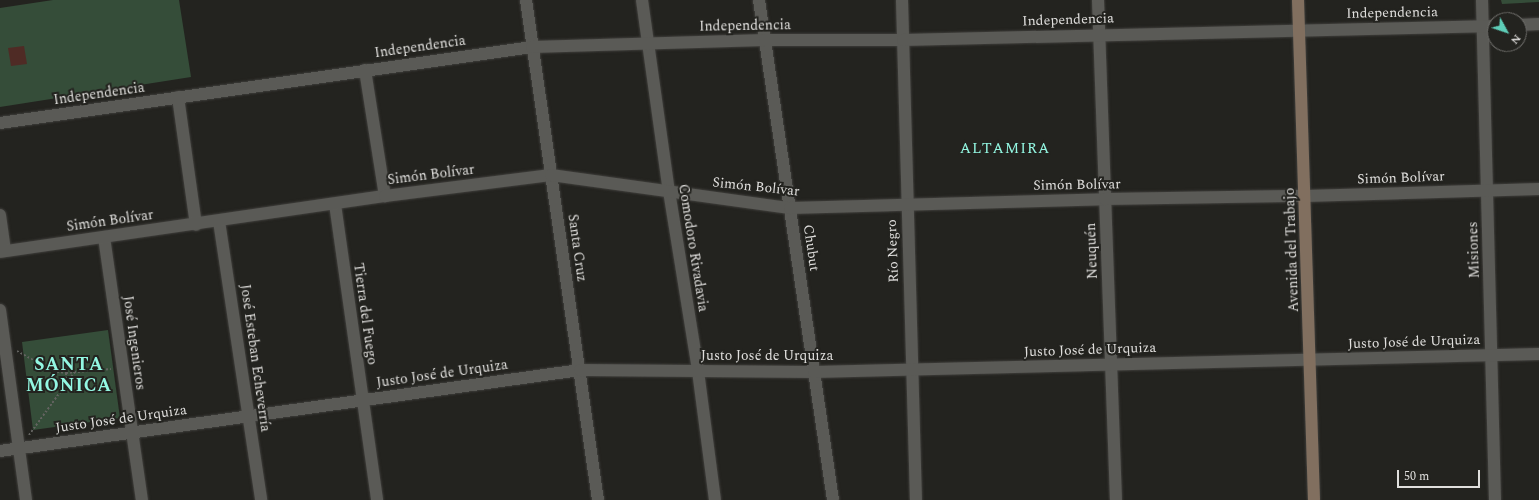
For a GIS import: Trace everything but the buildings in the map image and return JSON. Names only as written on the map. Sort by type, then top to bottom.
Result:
[{"type":"main road","name":"Avenida del Trabajo","points":[[1298,0],[1314,500]]},
{"type":"street","name":"Santa Cruz","points":[[526,0],[598,500]]},
{"type":"street","name":"Comodoro Rivadavia","points":[[642,0],[669,191],[698,371],[715,500]]},
{"type":"street","name":"Chubut","points":[[759,0],[833,500]]},
{"type":"street","name":"Río Negro","points":[[902,0],[916,500]]},
{"type":"street","name":"Neuquén","points":[[1098,0],[1116,500]]},
{"type":"street","name":"Misiones","points":[[1482,0],[1495,500]]},
{"type":"street","points":[[1527,25],[1539,24]]},
{"type":"street","name":"Independencia","points":[[0,123],[532,47],[765,40],[903,40],[1099,34],[1487,26]]},
{"type":"street","points":[[365,70],[385,196]]},
{"type":"street","points":[[178,97],[196,225]]},
{"type":"street","name":"Simón Bolívar","points":[[2,252],[196,225],[385,196],[551,175],[790,208],[1539,189]]},
{"type":"street","name":"Tierra del Fuego","points":[[335,204],[377,500]]},
{"type":"street","points":[[0,215],[2,252]]},
{"type":"street","name":"José Esteban Echeverría","points":[[219,221],[260,500]]},
{"type":"street","name":"José Ingenieros","points":[[104,237],[142,500]]},
{"type":"street","points":[[0,310],[26,500]]},
{"type":"street","name":"Justo José de Urquiza","points":[[0,451],[580,370],[814,372],[1539,354]]},
{"type":"path","points":[[5,344],[53,371],[74,373],[122,368]]},
{"type":"path","points":[[66,373],[66,383]]},
{"type":"path","points":[[19,448],[74,373]]},
{"type":"green space","points":[[53,0],[179,0],[191,77],[0,107],[0,8]]},
{"type":"green space","points":[[1501,0],[1539,0],[1539,2],[1502,4]]},
{"type":"green space","points":[[108,330],[120,418],[33,430],[22,342]]},
{"type":"district","name":"ALTAMIRA","points":[[1005,149]]},
{"type":"district","name":"SANTA MÓNICA","points":[[69,376]]}]
